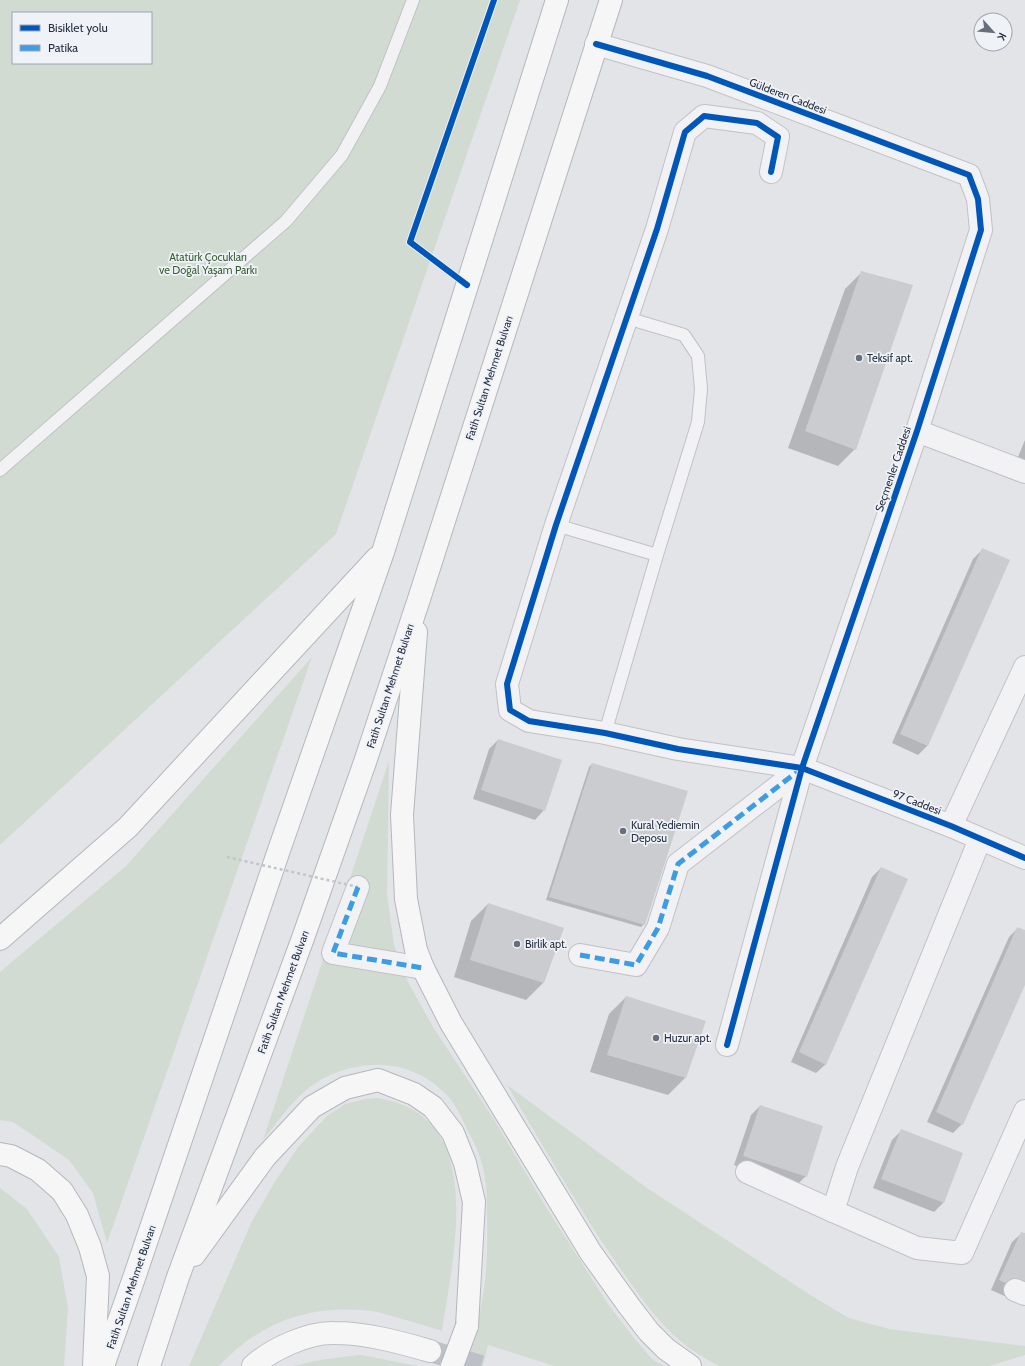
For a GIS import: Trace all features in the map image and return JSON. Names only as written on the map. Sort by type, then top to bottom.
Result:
[{"type":"main road","name":"Fatih Sultan Mehmet Bulvarı","points":[[103,1366],[142,1256],[278,853],[384,552],[557,0]]},
{"type":"main road","name":"Fatih Sultan Mehmet Bulvarı","points":[[149,1366],[178,1277],[306,930],[365,762],[419,600],[611,0]]},
{"type":"main road","points":[[0,940],[128,827],[384,552]]},
{"type":"main road","points":[[419,600],[402,815],[406,899],[415,944],[423,968],[451,1023],[591,1253],[649,1332],[666,1349],[690,1366]]},
{"type":"main road","points":[[178,1277],[265,1157],[312,1106],[345,1088],[378,1080],[414,1094],[433,1108],[453,1132],[465,1163],[474,1202],[466,1326],[452,1366]]},
{"type":"main road","points":[[0,1154],[11,1156],[38,1170],[62,1191],[77,1215],[90,1247],[98,1276],[94,1366]]},
{"type":"main road","points":[[253,1366],[279,1348],[306,1338],[333,1333],[390,1340],[430,1350]]},
{"type":"street","name":"Gülderen Caddesi","points":[[596,44],[707,76],[969,175]]},
{"type":"street","points":[[556,525],[657,229],[685,132],[704,116],[757,123],[778,137],[771,172]]},
{"type":"street","name":"Seçmenler Caddesi","points":[[727,1044],[802,768],[917,431],[982,230],[978,199],[969,175]]},
{"type":"street","points":[[917,431],[1025,472]]},
{"type":"street","name":"97 Caddesi","points":[[556,525],[507,684],[510,710],[529,721],[605,733],[678,749],[802,768],[951,826],[1025,858]]},
{"type":"street","points":[[951,826],[1025,667]]},
{"type":"street","points":[[580,955],[636,965],[658,928],[678,864],[802,768]]},
{"type":"street","points":[[833,1211],[847,1167],[980,839]]},
{"type":"street","points":[[358,887],[333,953],[423,968]]},
{"type":"street","points":[[747,1172],[916,1248],[962,1253],[1025,1111]]},
{"type":"lane","points":[[0,470],[286,221],[342,155],[380,86],[413,0]]},
{"type":"lane","points":[[605,733],[698,422],[701,390],[698,356],[684,335],[627,318]]},
{"type":"lane","points":[[556,525],[657,556]]},
{"type":"path","points":[[227,857],[358,887]]},
{"type":"green space","name":"Atatürk Çocukları ve Doğal Yaşam Parkı","points":[[0,0],[520,0],[336,534],[0,845]]},
{"type":"green space","points":[[312,657],[107,1243],[93,1193],[69,1160],[13,1122],[0,1120],[0,972],[126,866]]},
{"type":"green space","points":[[389,761],[387,894],[394,945],[408,982],[433,1027],[493,1118],[546,1207],[608,1304],[652,1359],[664,1366],[554,1366],[488,1345],[483,1366],[465,1366],[482,1302],[485,1281],[487,1260],[487,1195],[485,1178],[476,1147],[453,1103],[446,1094],[433,1083],[418,1074],[404,1068],[388,1065],[356,1067],[340,1071],[324,1078],[306,1090],[290,1106],[263,1140]]},
{"type":"green space","points":[[507,1085],[647,1188],[815,1298],[849,1318],[889,1329],[1025,1346],[1025,1355],[989,1366],[719,1366],[713,1363],[683,1343],[661,1322],[642,1299],[587,1218]]},
{"type":"green space","points":[[377,1098],[412,1109],[436,1130],[450,1158],[456,1192],[456,1228],[442,1331],[377,1312],[332,1310],[291,1318],[272,1326],[254,1336],[219,1366],[189,1366],[252,1221],[276,1180],[299,1146],[327,1116],[345,1104],[365,1099]]},
{"type":"green space","points":[[0,1188],[27,1209],[59,1257],[68,1308],[64,1366],[0,1366]]},
{"type":"green space","points":[[361,1355],[418,1366],[294,1366],[327,1359]]},
{"type":"building","name":"Teksif apt.","points":[[861,271],[913,285],[856,450],[805,431]]},
{"type":"building","points":[[982,548],[1010,560],[928,746],[900,734]]},
{"type":"building","points":[[498,739],[562,760],[545,811],[481,790]]},
{"type":"building","name":"Kural Yediemin Deposu","points":[[592,763],[688,791],[645,925],[549,897]]},
{"type":"building","points":[[881,867],[908,879],[826,1065],[799,1052]]},
{"type":"building","name":"Birlik apt.","points":[[488,903],[564,928],[544,983],[470,960]]},
{"type":"building","points":[[1017,927],[1025,930],[1025,985],[963,1125],[936,1112]]},
{"type":"building","name":"Huzur apt.","points":[[626,996],[706,1021],[686,1078],[607,1055]]},
{"type":"building","points":[[760,1105],[823,1126],[807,1177],[743,1156]]},
{"type":"building","points":[[901,1129],[963,1153],[944,1203],[881,1179]]},
{"type":"building","points":[[1021,1232],[1025,1233],[1025,1292],[999,1280]]},
{"type":"tunnel","points":[[430,1351],[481,1366]]},
{"type":"marked path","points":[[580,955],[636,965],[658,928],[678,864],[802,768]]},
{"type":"marked path","points":[[358,887],[333,953],[423,968]]},
{"type":"cycle path","points":[[467,285],[410,242],[494,0]]},
{"type":"cycle path","points":[[596,44],[707,76],[969,175],[978,199],[981,230],[917,431],[802,768],[727,1045]]},
{"type":"cycle path","points":[[771,172],[778,137],[757,123],[704,116],[685,132],[657,229],[556,525],[507,684],[510,710],[529,721],[605,733],[678,749],[802,768],[951,826],[1025,858]]},
{"type":"place","name":"Teksif apt.","points":[[859,358]]},
{"type":"place","name":"Kural Yediemin Deposu","points":[[623,831]]},
{"type":"place","name":"Birlik apt.","points":[[517,944]]},
{"type":"place","name":"Huzur apt.","points":[[656,1038]]}]
